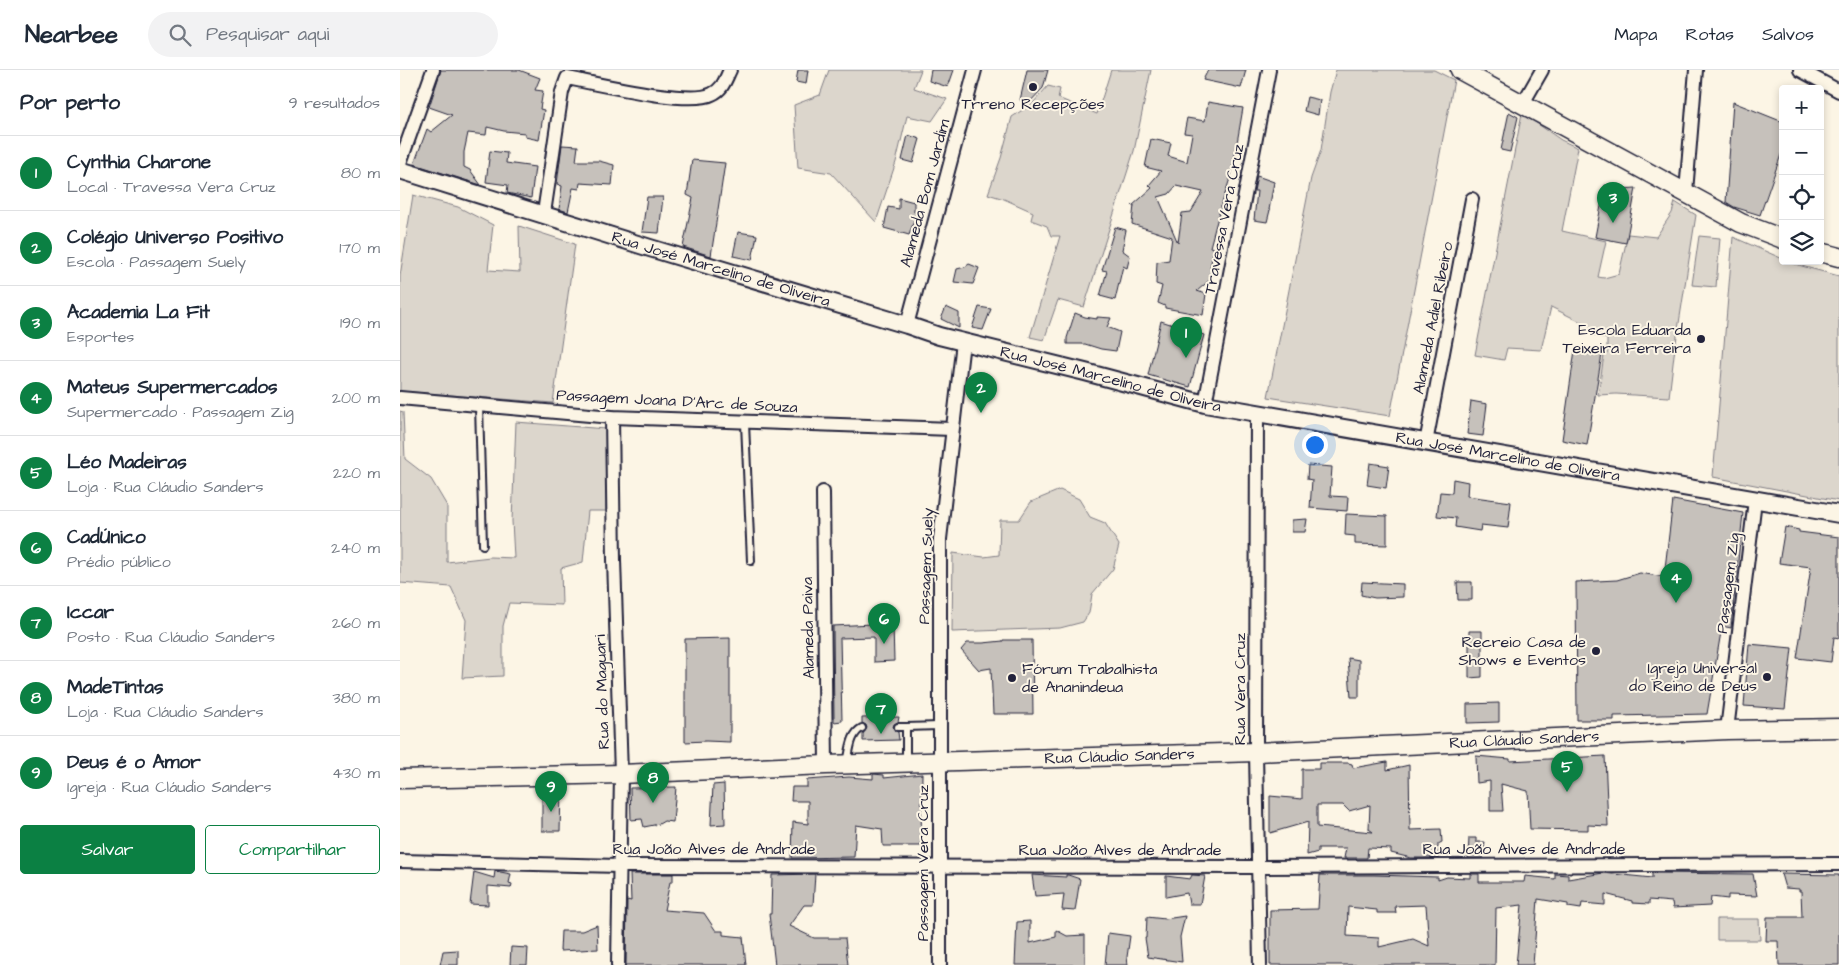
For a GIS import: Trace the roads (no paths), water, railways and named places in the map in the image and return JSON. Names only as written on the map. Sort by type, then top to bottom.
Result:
[{"type":"main road","points":[[1460,70],[1742,223],[1779,237]]},
{"type":"main road","points":[[1824,253],[1839,258]]},
{"type":"main road","name":"Rua Cláudio Sanders","points":[[400,779],[621,774],[846,764],[1256,752],[1727,730],[1839,728]]},
{"type":"street","points":[[400,163],[433,70]]},
{"type":"street","points":[[544,213],[562,92],[566,78],[648,94],[698,98],[711,95],[721,88],[730,70]]},
{"type":"street","name":"Alameda Bom Jardim","points":[[907,325],[975,70]]},
{"type":"street","name":"Travessa Vera Cruz","points":[[1206,404],[1269,70]]},
{"type":"street","points":[[1522,105],[1542,70]]},
{"type":"street","points":[[1686,192],[1696,70]]},
{"type":"street","points":[[1800,70],[1839,91]]},
{"type":"street","name":"Rua José Marcelino de Oliveira","points":[[400,170],[939,336],[1206,404],[1839,514]]},
{"type":"street","name":"Alameda Adiel Ribeiro","points":[[1426,443],[1472,199]]},
{"type":"street","name":"Passagem Suely","points":[[939,762],[940,540],[963,342]]},
{"type":"street","name":"Passagem Joana D'Arc de Souza","points":[[400,398],[612,417],[952,429]]},
{"type":"street","name":"Rua Vera Cruz","points":[[1257,414],[1256,752],[1260,965]]},
{"type":"street","name":"Rua do Maguari","points":[[612,417],[614,560],[621,774],[618,965]]},
{"type":"street","name":"Alameda Paiva","points":[[823,492],[826,765]]},
{"type":"street","name":"Passagem Zig","points":[[1727,730],[1755,500]]},
{"type":"street","name":"Passagem Vera Cruz","points":[[939,762],[940,965]]},
{"type":"street","name":"Rua João Alves de Andrade","points":[[400,861],[620,866],[1258,867],[1839,864]]},
{"type":"lane","points":[[479,406],[483,545]]},
{"type":"lane","points":[[745,423],[751,561]]},
{"type":"lane","points":[[898,727],[939,726]]},
{"type":"lane","points":[[906,727],[906,762]]},
{"type":"lane","points":[[846,764],[854,735],[862,728]]},
{"type":"place","name":"Trreno Recepções","points":[[1033,87]]},
{"type":"place","name":"Academia La Fit","points":[[1613,223]]},
{"type":"place","name":"Escola Eduarda Teixeira Ferreira","points":[[1701,339]]},
{"type":"place","name":"Cynthia Charone","points":[[1186,358]]},
{"type":"place","name":"Colégio Universo Positivo","points":[[981,413]]},
{"type":"place","name":"Mateus Supermercados","points":[[1676,603]]},
{"type":"place","name":"CadÚnico","points":[[884,644]]},
{"type":"place","name":"Recreio Casa de Shows e Eventos","points":[[1596,651]]},
{"type":"place","name":"Igreja Universal do Reino de Deus","points":[[1767,677]]},
{"type":"place","name":"Fórum Trabalhista de Ananindeua","points":[[1012,678]]},
{"type":"place","name":"Iccar","points":[[881,734]]},
{"type":"place","name":"Léo Madeiras","points":[[1567,792]]},
{"type":"place","name":"MadeTintas","points":[[653,803]]},
{"type":"place","name":"Deus é o Amor","points":[[551,812]]}]
